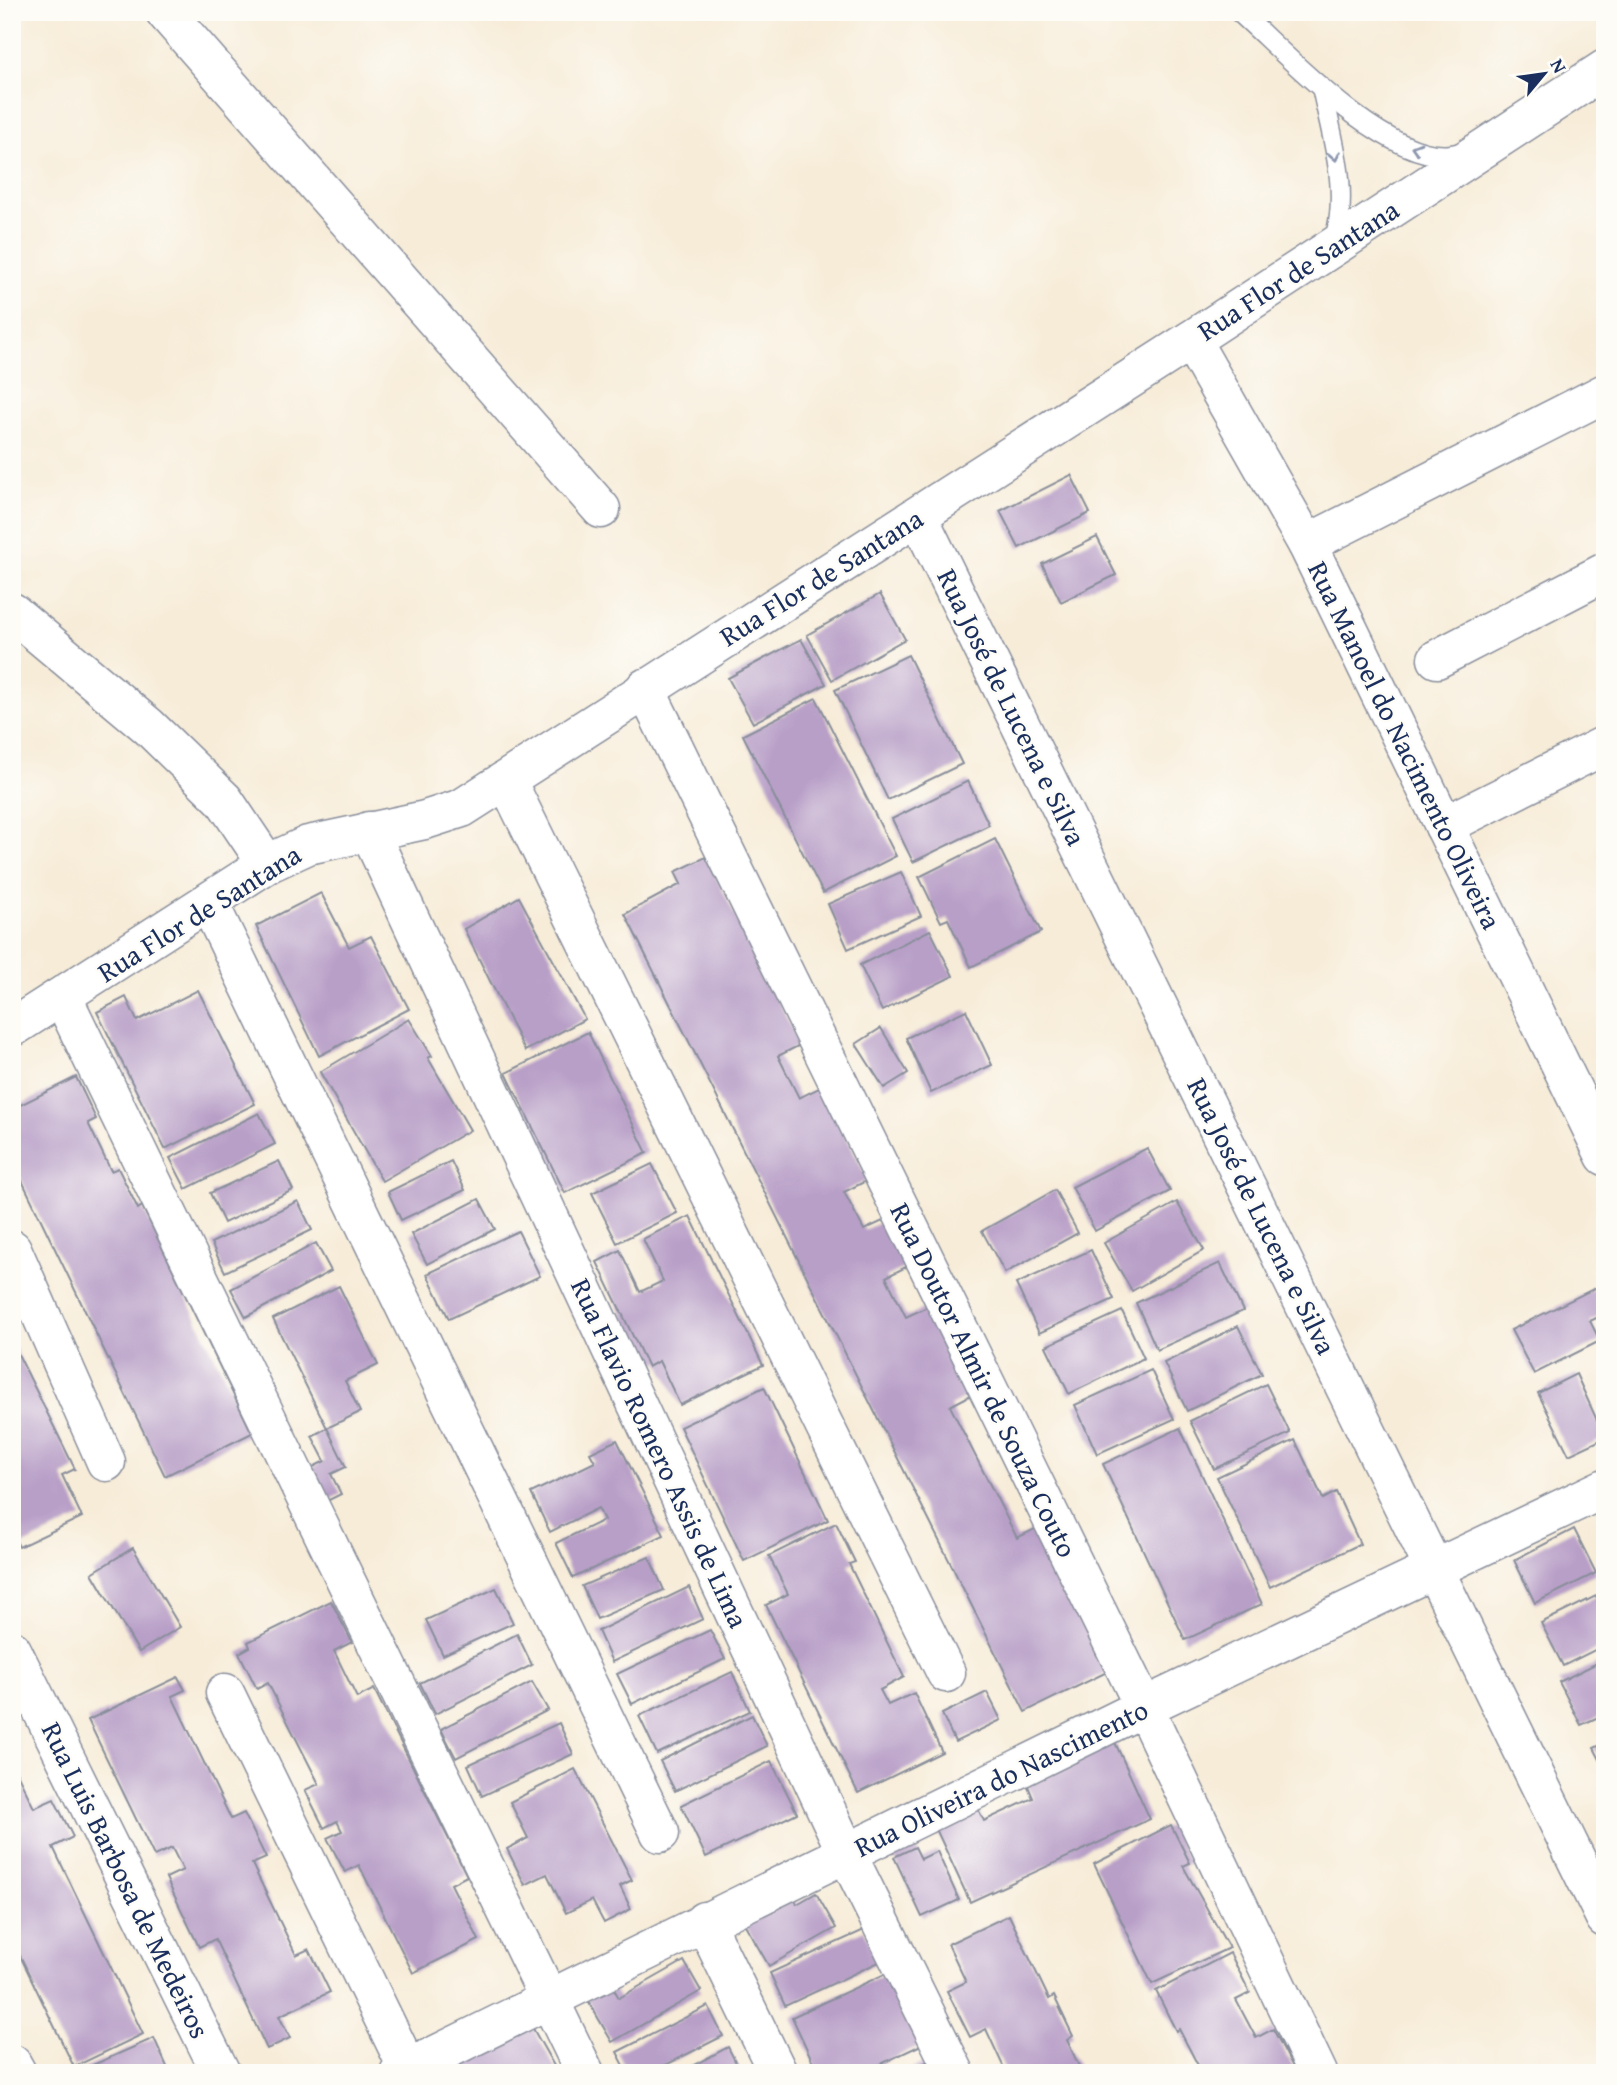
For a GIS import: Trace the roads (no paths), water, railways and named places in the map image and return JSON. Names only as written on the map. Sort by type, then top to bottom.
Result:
[{"type":"street","points":[[165,12],[601,509]]},
{"type":"street","name":"Rua Flor de Santana","points":[[12,1028],[63,998],[267,864],[308,845],[425,820],[462,808],[645,688],[1191,340],[1605,69]]},
{"type":"street","name":"Rua Manoel do Nacimento Oliveira","points":[[1191,340],[1307,544],[1444,826],[1593,1102],[1605,1156]]},
{"type":"street","points":[[1307,544],[1605,393]]},
{"type":"street","name":"Rua José de Lucena e Silva","points":[[918,516],[1605,1918]]},
{"type":"street","points":[[1437,659],[1605,572]]},
{"type":"street","points":[[12,612],[148,726],[224,800],[267,864]]},
{"type":"street","name":"Rua Doutor Almir de Souza Couto","points":[[645,688],[1144,1707],[1318,2073]]},
{"type":"street","points":[[1444,826],[1605,746]]},
{"type":"street","points":[[506,781],[946,1673]]},
{"type":"street","name":"Rua Flavio Romero Assis de Lima","points":[[369,831],[847,1854],[955,2073]]},
{"type":"street","points":[[209,902],[660,1833]]},
{"type":"street","points":[[63,998],[585,2073]]},
{"type":"street","points":[[12,1249],[106,1462]]},
{"type":"street","name":"Rua Oliveira do Nascimento","points":[[406,2071],[549,1997],[1144,1707],[1605,1488]]},
{"type":"street","name":"Rua Luis Barbosa de Medeiros","points":[[12,1650],[221,2073]]},
{"type":"street","points":[[225,1693],[406,2071]]},
{"type":"street","points":[[704,1921],[778,2073]]},
{"type":"street","points":[[12,2064],[17,2073]]},
{"type":"lane","points":[[1238,12],[1322,89],[1388,137],[1407,146],[1442,155],[1483,149]]},
{"type":"lane","points":[[1322,89],[1340,179],[1340,225],[1331,247]]}]
